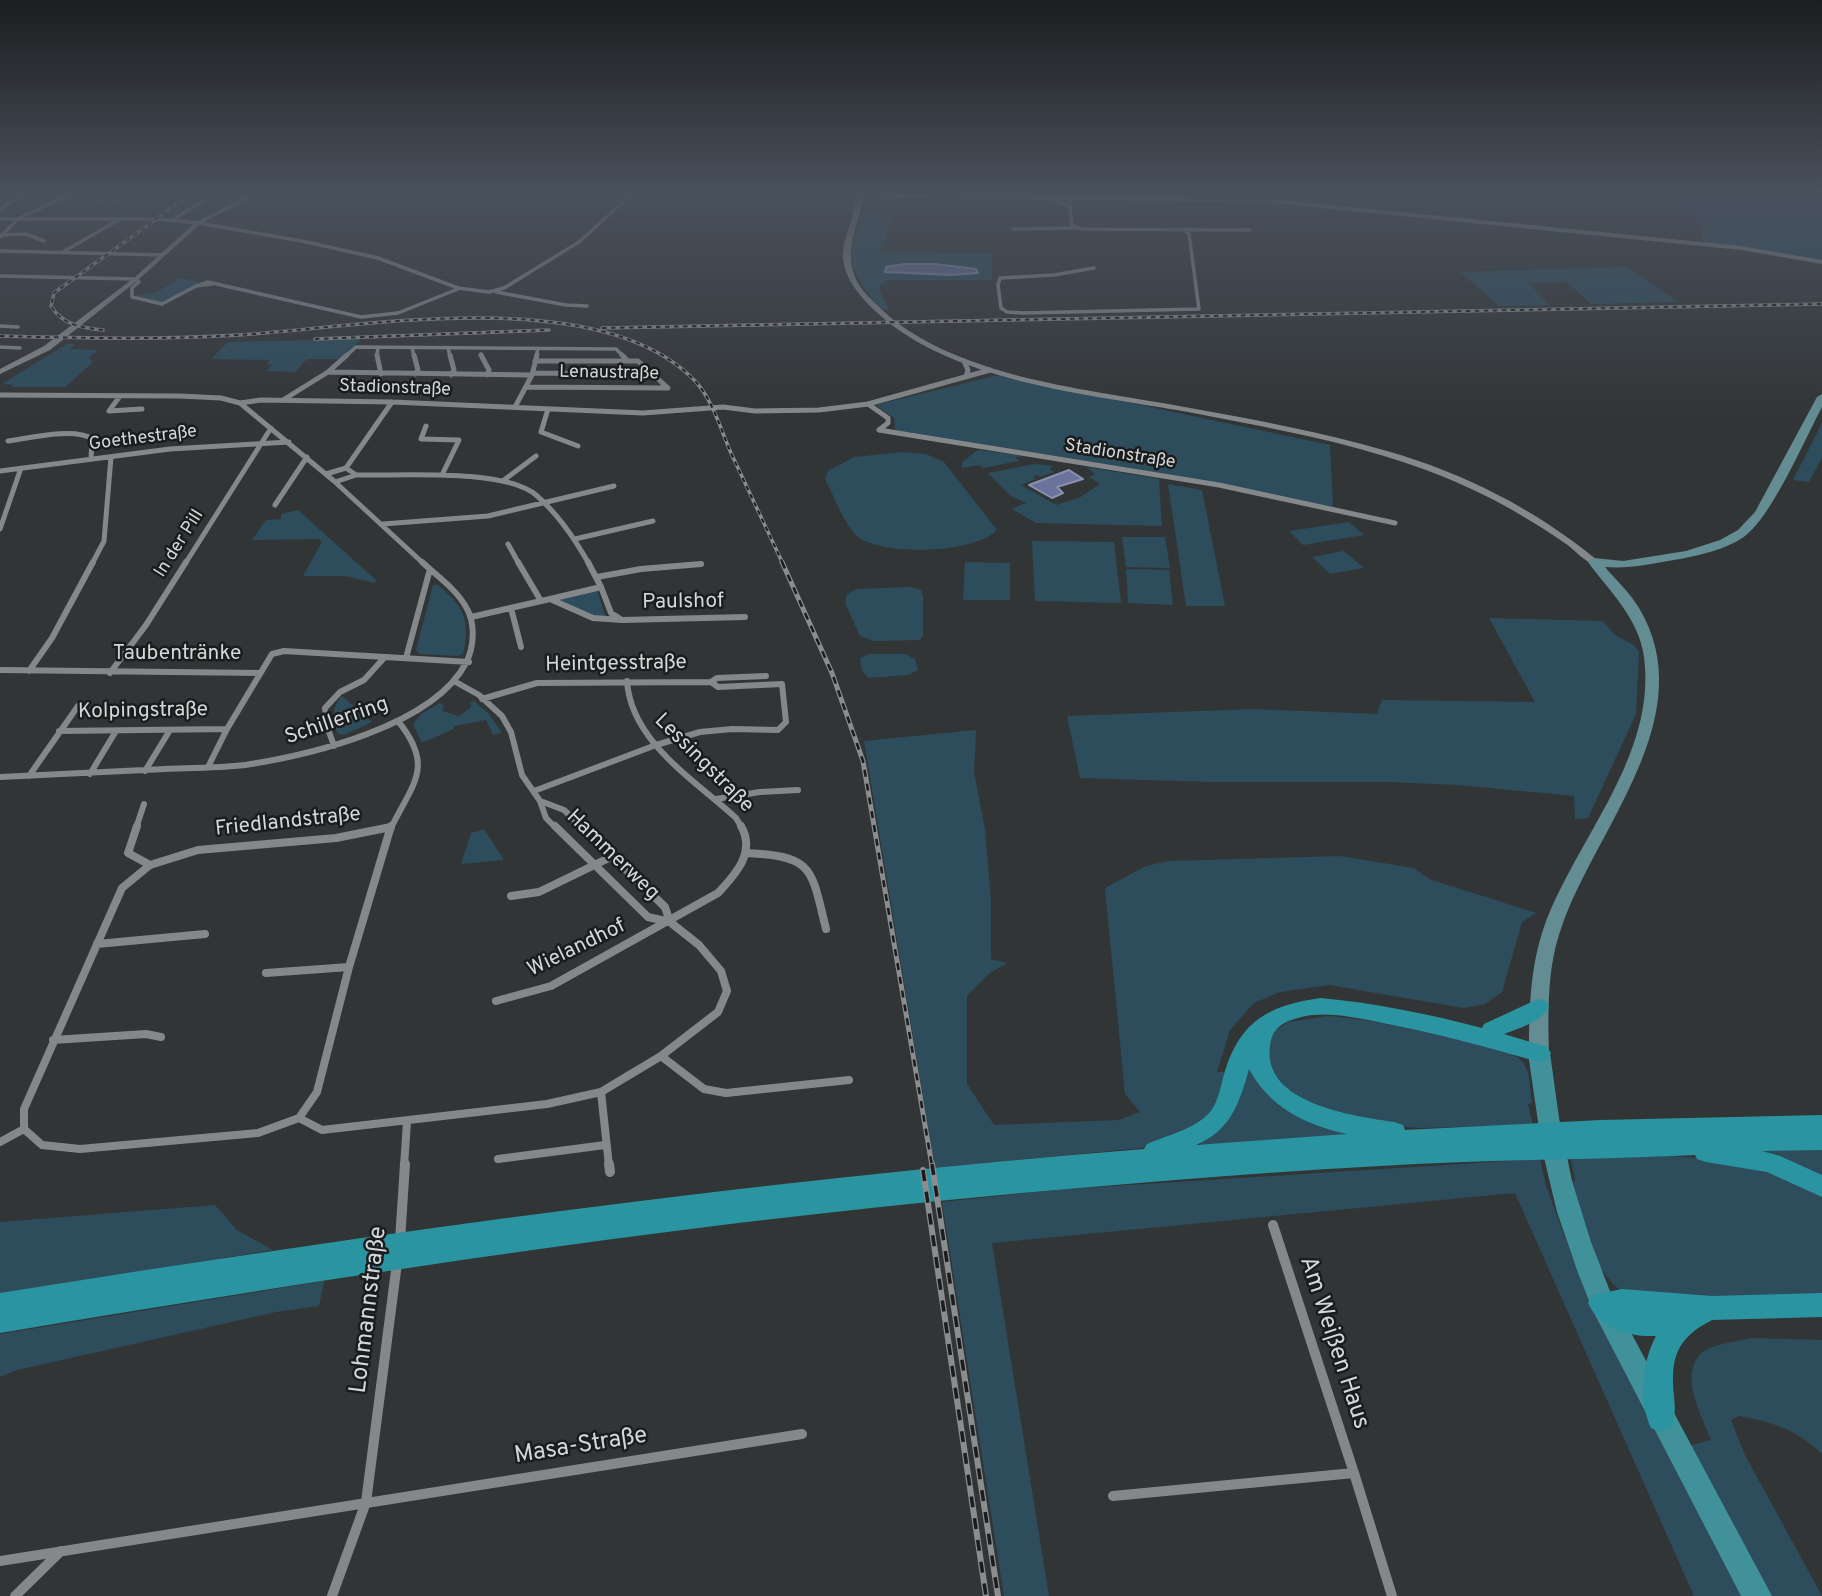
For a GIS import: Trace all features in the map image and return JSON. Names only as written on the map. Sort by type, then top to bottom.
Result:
[{"type":"highway","points":[[1125,1160],[1171,1146],[1202,1132],[1218,1119],[1227,1105],[1244,1048],[1261,1029],[1282,1013],[1321,1006],[1447,1027],[1492,1030],[1523,1037],[1539,1053]]},
{"type":"highway","points":[[1492,1030],[1518,1020],[1538,1007]]},
{"type":"highway","points":[[1447,1027],[1539,1053]]},
{"type":"highway","points":[[1261,1029],[1258,1060],[1262,1070],[1275,1088],[1296,1106],[1311,1114],[1343,1124],[1430,1137]]},
{"type":"highway","points":[[0,1305],[232,1267],[503,1228],[764,1196],[1125,1160],[1430,1137],[1677,1127],[1822,1125]]},
{"type":"highway","points":[[0,1321],[237,1281],[765,1209],[1128,1174],[1303,1161],[1437,1153],[1652,1147],[1752,1140],[1822,1140]]},
{"type":"highway","points":[[1652,1147],[1756,1159],[1787,1168],[1822,1187]]},
{"type":"highway","points":[[1602,1303],[1618,1317],[1629,1322],[1700,1313],[1822,1305]]},
{"type":"highway","points":[[1661,1418],[1658,1372],[1661,1351],[1669,1335],[1700,1313]]},
{"type":"main road","points":[[1594,562],[1623,565],[1713,547],[1750,527],[1760,514],[1822,397]]},
{"type":"main road","points":[[1594,562],[1643,561]]},
{"type":"main road","points":[[1594,562],[1613,581],[1646,630],[1653,652],[1655,680],[1645,734],[1574,876],[1553,927],[1543,965],[1538,1007],[1543,1103],[1560,1184],[1582,1256],[1602,1303],[1758,1596]]},
{"type":"main road","points":[[1613,581],[1615,570],[1623,565]]},
{"type":"street","points":[[0,372],[47,348],[149,267]]},
{"type":"street","points":[[403,267],[458,288],[587,306]]},
{"type":"street","points":[[496,292],[537,267]]},
{"type":"street","points":[[848,267],[853,282],[874,309],[897,328],[918,341],[964,361],[990,370],[1304,433],[1399,458],[1451,476],[1506,502],[1557,533],[1594,562]]},
{"type":"street","points":[[1094,268],[1000,278],[998,285],[1002,308],[1009,312],[1199,309],[1193,267]]},
{"type":"street","points":[[0,276],[136,279]]},
{"type":"street","points":[[136,279],[139,282],[132,288],[132,297],[162,304],[202,282],[289,298],[361,317],[398,313],[458,288]]},
{"type":"street","points":[[0,326],[18,327]]},
{"type":"street","points":[[0,347],[20,348]]},
{"type":"street","points":[[282,400],[328,372],[356,347],[538,349]]},
{"type":"street","points":[[378,347],[376,351],[381,374]]},
{"type":"street","points":[[412,348],[418,370],[415,374]]},
{"type":"street","points":[[448,348],[454,370],[451,374]]},
{"type":"street","name":"Lenaustraße","points":[[515,407],[533,374],[538,349],[616,349],[628,361]]},
{"type":"street","points":[[481,354],[489,370],[487,375]]},
{"type":"street","name":"Lenaustraße","points":[[527,387],[668,388],[638,360],[535,361]]},
{"type":"street","points":[[964,361],[968,370],[966,377]]},
{"type":"street","name":"Stadionstraße","points":[[240,403],[282,400],[392,402],[643,413],[723,407],[755,411],[819,410],[868,404],[990,370]]},
{"type":"street","points":[[328,372],[533,374]]},
{"type":"street","name":"Lenaustraße","points":[[533,374],[652,374]]},
{"type":"street","points":[[0,395],[222,398],[240,403],[290,442],[383,524],[461,598],[471,617],[472,648],[469,662]]},
{"type":"street","points":[[120,396],[110,411],[142,409]]},
{"type":"street","points":[[326,474],[346,468],[392,402]]},
{"type":"street","name":"Stadionstraße","points":[[868,404],[888,418],[888,423],[879,430],[1219,485],[1395,523]]},
{"type":"street","points":[[548,409],[541,432],[579,446]]},
{"type":"street","points":[[426,426],[421,439],[459,440],[442,475]]},
{"type":"street","name":"In der Pill","points":[[110,673],[146,625],[271,428]]},
{"type":"street","points":[[8,441],[71,433],[89,436],[92,439],[92,459]]},
{"type":"street","name":"Goethestraße","points":[[0,471],[170,449],[290,442]]},
{"type":"street","points":[[504,481],[536,456]]},
{"type":"street","points":[[29,671],[52,638],[104,541],[111,457]]},
{"type":"street","points":[[275,505],[307,457]]},
{"type":"street","points":[[0,529],[21,468]]},
{"type":"street","points":[[346,468],[356,475]]},
{"type":"street","points":[[335,482],[356,475],[442,475],[504,481],[535,494],[575,539],[602,587],[611,614],[622,620]]},
{"type":"street","points":[[383,524],[488,516],[614,486]]},
{"type":"street","points":[[575,539],[653,521]]},
{"type":"street","points":[[508,544],[541,601]]},
{"type":"street","points":[[597,577],[641,569],[701,564]]},
{"type":"street","points":[[406,658],[430,569]]},
{"type":"street","points":[[471,617],[602,587]]},
{"type":"street","name":"Paulshof","points":[[550,599],[589,618],[608,621],[745,617]]},
{"type":"street","points":[[511,608],[521,647]]},
{"type":"street","name":"Taubentränke","points":[[0,670],[260,673],[272,654],[284,651],[469,662]]},
{"type":"street","points":[[334,746],[327,726],[325,708],[340,692],[364,680],[384,658]]},
{"type":"street","name":"Schillerring","points":[[0,777],[145,771],[281,760],[334,746],[398,721],[443,692],[469,662]]},
{"type":"street","points":[[208,767],[260,673]]},
{"type":"street","name":"Heintgesstraße","points":[[482,699],[537,683],[711,682],[717,678],[766,676]]},
{"type":"street","name":"Hammerweg","points":[[299,1118],[323,1130],[547,1104],[601,1092],[661,1056],[718,1013],[727,991],[721,971],[699,945],[670,922],[648,917],[546,818],[543,802],[525,779],[510,729],[500,713],[465,686],[454,681]]},
{"type":"street","name":"Lessingstraße","points":[[627,681],[625,693],[639,727],[736,818],[747,837],[746,853]]},
{"type":"street","name":"Heintgesstraße","points":[[656,745],[700,732],[732,729],[778,730],[786,722],[782,703],[783,684],[718,687],[711,682]]},
{"type":"street","points":[[29,776],[78,706]]},
{"type":"street","name":"Friedlandstraße","points":[[97,944],[122,888],[150,865],[198,850],[336,838],[391,827],[415,784],[419,769],[414,741],[398,721]]},
{"type":"street","name":"Kolpingstraße","points":[[59,731],[227,729]]},
{"type":"street","points":[[145,771],[170,730]]},
{"type":"street","points":[[90,774],[116,731]]},
{"type":"street","points":[[534,791],[656,745]]},
{"type":"street","points":[[716,799],[760,792],[798,790]]},
{"type":"street","name":"Hammerweg","points":[[543,802],[564,810],[613,856],[665,907],[670,922]]},
{"type":"street","points":[[144,804],[128,853],[150,865]]},
{"type":"street","points":[[24,1129],[43,1144],[80,1149],[258,1133],[299,1118],[317,1092],[349,967],[391,827]]},
{"type":"street","points":[[670,922],[718,893],[735,875],[746,853],[799,858],[809,869],[825,929]]},
{"type":"street","points":[[512,896],[539,892],[613,856]]},
{"type":"street","name":"Wielandhof","points":[[496,1002],[551,986],[670,922]]},
{"type":"street","points":[[24,1129],[24,1109],[97,944],[205,934]]},
{"type":"street","points":[[266,973],[349,967]]},
{"type":"street","points":[[53,1040],[146,1034],[161,1037]]},
{"type":"street","points":[[661,1056],[704,1089],[726,1093],[849,1080]]},
{"type":"street","points":[[601,1092],[610,1172]]},
{"type":"street","name":"Lohmannstraße","points":[[332,1596],[366,1502],[404,1202],[407,1122]]},
{"type":"street","points":[[0,1142],[24,1129]]},
{"type":"street","points":[[498,1159],[605,1145]]},
{"type":"street","name":"Am Weißen Haus","points":[[1273,1225],[1392,1596]]},
{"type":"street","name":"Masa-Straße","points":[[366,1502],[802,1434]]},
{"type":"street","points":[[1114,1496],[1354,1473]]},
{"type":"street","points":[[0,1561],[366,1502]]},
{"type":"street","points":[[15,1596],[62,1550]]},
{"type":"shaded area","points":[[854,267],[992,267],[992,280],[886,280],[878,288],[889,309],[881,310]]},
{"type":"shaded area","points":[[1628,267],[1678,302],[1591,304],[1567,282],[1528,283],[1550,305],[1499,306],[1461,272]]},
{"type":"shaded area","points":[[181,278],[200,282],[162,303],[134,296],[157,292]]},
{"type":"shaded area","points":[[361,339],[341,359],[307,359],[295,372],[267,371],[272,365],[267,364],[270,360],[211,359],[228,342]]},
{"type":"shaded area","points":[[67,344],[75,344],[71,349],[98,350],[89,358],[93,362],[65,387],[12,387],[13,385],[2,384]]},
{"type":"shaded area","points":[[999,375],[1330,445],[1333,507],[1159,473],[895,430],[894,418],[876,405]]},
{"type":"shaded area","points":[[1822,423],[1822,458],[1809,482],[1793,480]]},
{"type":"shaded area","points":[[978,450],[1024,456],[1015,457],[1019,461],[983,468],[979,465],[962,468],[962,462]]},
{"type":"shaded area","points":[[903,452],[926,454],[944,462],[997,530],[970,544],[929,550],[887,547],[869,543],[857,536],[844,518],[825,479],[828,471],[854,457]]},
{"type":"shaded area","points":[[1034,464],[1053,466],[1050,469],[1054,472],[1040,477],[1036,475],[1033,477],[1036,479],[1021,485],[1056,505],[1079,498],[1100,484],[1089,477],[1095,474],[1086,467],[1159,479],[1162,526],[1036,523],[1012,509],[1026,503],[1011,496],[988,473]]},
{"type":"shaded area","points":[[1168,484],[1202,490],[1225,606],[1186,606]]},
{"type":"shaded area","points":[[298,510],[376,580],[375,583],[345,576],[303,576],[322,542],[318,539],[252,540],[266,520],[281,519],[281,514]]},
{"type":"shaded area","points":[[1349,522],[1364,535],[1303,545],[1289,531]]},
{"type":"shaded area","points":[[1122,537],[1165,537],[1170,568],[1126,567]]},
{"type":"shaded area","points":[[1032,541],[1114,542],[1121,603],[1035,601]]},
{"type":"shaded area","points":[[1344,551],[1364,568],[1330,574],[1312,557]]},
{"type":"shaded area","points":[[965,562],[1010,563],[1010,600],[963,600]]},
{"type":"shaded area","points":[[1126,569],[1169,570],[1173,605],[1128,603]]},
{"type":"shaded area","points":[[433,585],[438,585],[454,600],[463,615],[465,642],[463,654],[458,656],[419,654],[416,650]]},
{"type":"shaded area","points":[[911,587],[921,590],[923,596],[923,636],[920,640],[874,641],[860,636],[845,603],[847,594],[857,589]]},
{"type":"shaded area","points":[[597,590],[606,618],[591,615],[557,600]]},
{"type":"shaded area","points":[[1489,618],[1603,621],[1615,635],[1634,645],[1639,652],[1636,714],[1588,818],[1575,819],[1574,796],[1458,785],[1080,778],[1067,716],[1253,709],[1377,714],[1382,700],[1535,702]]},
{"type":"shaded area","points":[[869,654],[905,654],[915,659],[918,670],[908,675],[869,678],[862,671],[860,658]]},
{"type":"shaded area","points":[[342,696],[372,722],[344,735],[337,733],[334,714]]},
{"type":"shaded area","points":[[474,701],[489,714],[502,733],[493,735],[486,720],[454,726],[454,729],[422,743],[413,724],[421,714],[440,703],[444,705],[442,711],[459,716],[471,707],[470,702]]},
{"type":"shaded area","points":[[976,730],[974,772],[985,830],[991,900],[991,959],[1007,963],[990,973],[967,996],[967,1084],[994,1125],[1119,1120],[1140,1112],[1125,1094],[1105,888],[1146,866],[1169,861],[1340,856],[1414,868],[1429,879],[1536,913],[1522,922],[1502,992],[1485,1004],[1464,1008],[1329,985],[1280,992],[1254,1003],[1230,1030],[1217,1072],[1231,1072],[1210,1118],[1174,1141],[1141,1148],[935,1168],[864,741]]},
{"type":"shaded area","points":[[484,829],[504,860],[461,864],[471,833]]},
{"type":"shaded area","points":[[1329,1016],[1461,1037],[1509,1052],[1522,1061],[1527,1070],[1532,1103],[1528,1104],[1533,1125],[1421,1128],[1378,1125],[1316,1111],[1275,1079],[1267,1054],[1269,1041],[1276,1030],[1288,1022]]},
{"type":"shaded area","points":[[1249,1048],[1259,1074],[1361,1136],[1201,1146],[1199,1141]]},
{"type":"shaded area","points":[[1822,1148],[1822,1182],[1745,1149]]},
{"type":"shaded area","points":[[1670,1156],[1740,1161],[1822,1192],[1822,1296],[1727,1300],[1625,1294],[1613,1284],[1595,1258],[1584,1228],[1571,1182],[1575,1181],[1571,1158]]},
{"type":"shaded area","points":[[1540,1159],[1546,1186],[1590,1305],[1741,1596],[1694,1596],[1515,1193],[992,1243],[1049,1596],[1004,1596],[942,1202],[1066,1189]]},
{"type":"shaded area","points":[[215,1205],[237,1230],[273,1250],[0,1294],[0,1222]]},
{"type":"shaded area","points":[[324,1281],[319,1306],[276,1312],[17,1370],[0,1377],[0,1334]]},
{"type":"shaded area","points":[[1750,1338],[1822,1340],[1822,1454],[1804,1439],[1773,1424],[1739,1416],[1731,1420],[1745,1455],[1822,1596],[1770,1596],[1689,1446],[1711,1440],[1694,1395],[1692,1372],[1696,1361],[1707,1349]]},
{"type":"water","points":[[886,267],[964,267],[976,269],[978,273],[951,275],[885,272]]},
{"type":"water","points":[[1069,470],[1083,479],[1057,487],[1063,493],[1052,498],[1029,485]]},
{"type":"railway","points":[[89,267],[54,293],[51,306],[67,321],[81,327],[103,330]]},
{"type":"railway","points":[[602,328],[1822,304]]},
{"type":"railway","points":[[0,336],[209,337],[413,320],[479,318],[543,321],[602,331],[654,351],[696,382],[712,407],[783,564]]},
{"type":"railway","points":[[315,339],[549,330]]},
{"type":"railway","points":[[782,562],[832,673],[863,761],[932,1166]]},
{"type":"railway","points":[[932,1164],[998,1596]]},
{"type":"railway","points":[[923,1170],[986,1596]]}]
